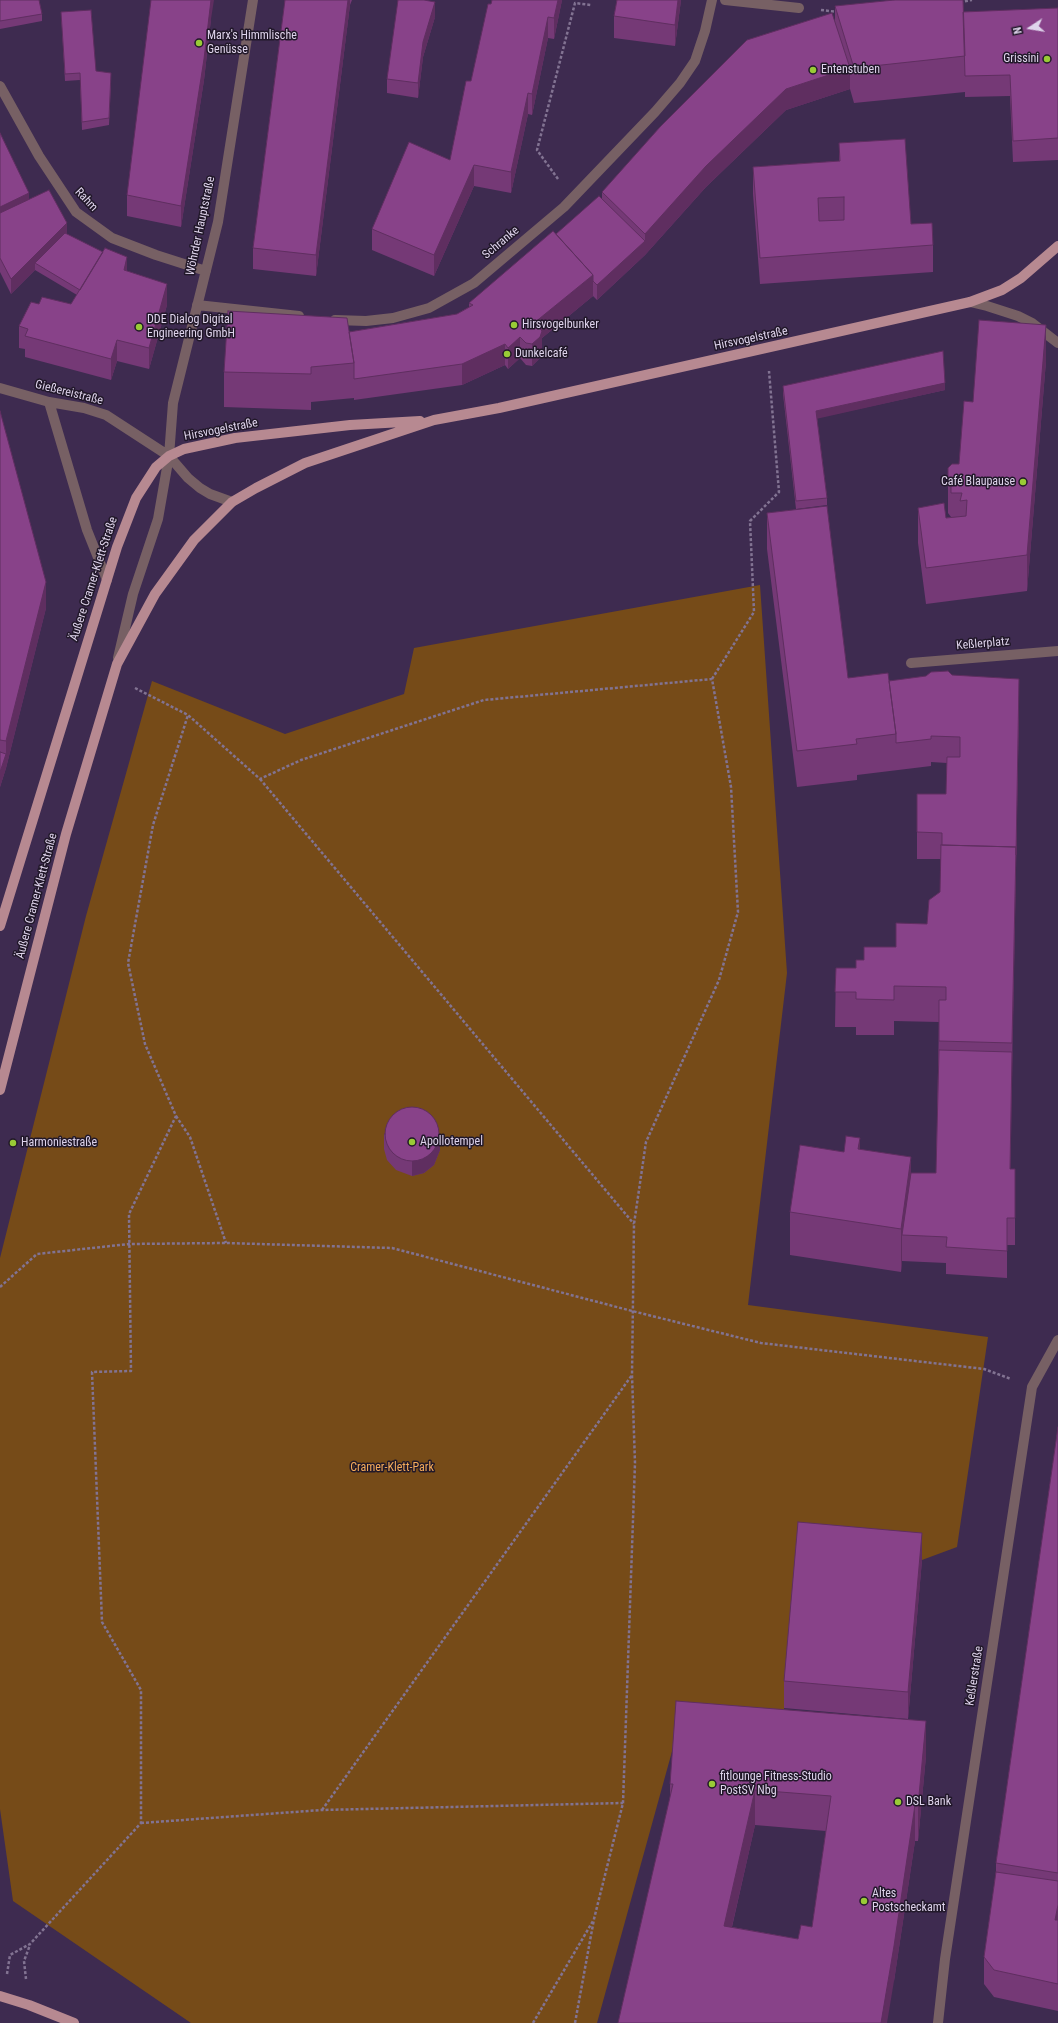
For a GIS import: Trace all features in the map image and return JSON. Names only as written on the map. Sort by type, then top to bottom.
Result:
[{"type":"main road","name":"Hirsvogelstraße","points":[[232,502],[305,463],[329,453],[434,420],[767,348],[970,302],[1002,290],[1021,278],[1058,246]]},
{"type":"main road","name":"Hirsvogelstraße","points":[[169,456],[184,449],[235,438],[350,425],[434,420]]},
{"type":"main road","name":"Äußere Cramer-Klett-Straße","points":[[0,926],[107,580],[136,498],[156,467],[169,456]]},
{"type":"main road","name":"Äußere Cramer-Klett-Straße","points":[[0,1090],[68,827],[117,664],[155,594],[194,540],[232,502]]},
{"type":"main road","points":[[0,1996],[29,2005],[74,2023]]},
{"type":"street","name":"Wöhrder Hauptstraße","points":[[169,456],[173,403],[218,222],[253,0]]},
{"type":"street","name":"Schranke","points":[[322,318],[366,321],[393,318],[430,308],[474,282],[572,199],[655,112],[680,83],[695,61],[705,31],[712,0]]},
{"type":"street","points":[[725,0],[799,8]]},
{"type":"street","name":"Rahm","points":[[0,86],[40,156],[76,212],[112,238],[156,256],[206,271]]},
{"type":"street","points":[[970,302],[1018,316],[1032,323],[1058,343]]},
{"type":"street","points":[[198,305],[306,317]]},
{"type":"street","name":"Gießereistraße","points":[[0,388],[49,402],[84,408],[106,415],[169,456]]},
{"type":"street","points":[[49,402],[87,530],[107,580]]},
{"type":"street","points":[[169,456],[188,478],[200,488],[210,494],[232,502]]},
{"type":"street","name":"Äußere Cramer-Klett-Straße","points":[[117,664],[133,594],[158,518],[169,456]]},
{"type":"street","name":"Keßlerplatz","points":[[911,663],[1058,651]]},
{"type":"street","name":"Keßlerstraße","points":[[938,2023],[946,1959],[1032,1387],[1058,1340]]},
{"type":"path","points":[[957,2],[972,0]]},
{"type":"path","points":[[572,199],[537,150],[575,4],[591,5]]},
{"type":"path","points":[[799,8],[843,12]]},
{"type":"path","points":[[575,2023],[594,1919],[622,1802],[635,1463],[632,1375],[634,1224],[646,1142],[719,980],[738,912],[731,787],[712,679],[754,612],[750,521],[779,492],[767,348]]},
{"type":"path","points":[[113,676],[188,715],[260,779],[634,1224]]},
{"type":"path","points":[[260,779],[301,760],[484,700],[712,679]]},
{"type":"path","points":[[188,715],[153,825],[128,963],[145,1044],[176,1116],[190,1137],[226,1243]]},
{"type":"path","points":[[30,1944],[141,1822],[141,1690],[102,1622],[92,1372],[131,1371],[128,1214],[176,1116]]},
{"type":"path","points":[[0,1287],[37,1254],[129,1244],[226,1243],[392,1248],[632,1312],[762,1343],[984,1369],[1032,1387]]},
{"type":"path","points":[[322,1810],[632,1375]]},
{"type":"path","points":[[141,1822],[322,1810],[622,1802]]},
{"type":"path","points":[[533,2023],[594,1919]]},
{"type":"green space","name":"Cramer-Klett-Park","points":[[760,585],[787,973],[748,1305],[988,1337],[957,1547],[922,1560],[798,1549],[781,1744],[676,1737],[597,2023],[191,2023],[13,1901],[0,1809],[0,1258],[86,916],[152,681],[285,734],[404,694],[414,648]]},
{"type":"building","points":[[0,0],[39,0],[42,14],[0,21]]},
{"type":"building","points":[[151,0],[211,0],[204,59],[181,206],[127,195]]},
{"type":"building","points":[[285,0],[348,0],[316,255],[253,248]]},
{"type":"building","points":[[398,0],[424,0],[435,2],[423,42],[418,83],[387,79]]},
{"type":"building","points":[[492,0],[558,0],[554,18],[548,17],[532,94],[528,93],[511,172],[474,165],[434,255],[372,229],[409,142],[450,160],[466,81],[471,81],[488,4],[491,4]]},
{"type":"building","points":[[617,0],[678,0],[675,25],[614,16]]},
{"type":"building","points":[[894,0],[963,0],[965,56],[854,68],[835,6]]},
{"type":"building","points":[[1058,8],[1058,138],[1013,141],[1010,75],[965,76],[963,12]]},
{"type":"building","points":[[91,10],[96,71],[111,73],[109,118],[82,122],[80,73],[65,74],[61,12]]},
{"type":"building","points":[[832,13],[850,68],[786,89],[706,166],[645,234],[602,192],[660,127],[747,40]]},
{"type":"building","points":[[0,133],[29,193],[0,207]]},
{"type":"building","points":[[905,139],[911,224],[932,223],[933,245],[760,258],[753,167],[840,161],[839,143]],"holes":[[[844,197],[844,220],[819,221],[818,198]]]},
{"type":"building","points":[[49,190],[67,223],[11,279],[0,258],[0,213]]},
{"type":"building","points":[[599,196],[645,241],[597,285],[593,281],[593,275],[556,234]]},
{"type":"building","name":"Hirsvogelbunker","points":[[553,231],[593,275],[534,323],[542,331],[540,337],[532,344],[526,343],[520,337],[508,348],[505,344],[462,364],[354,379],[354,363],[349,332],[457,314],[473,305],[469,303]]},
{"type":"building","points":[[65,233],[103,252],[80,290],[35,263]]},
{"type":"building","points":[[105,248],[127,257],[124,270],[167,284],[149,348],[117,340],[111,359],[25,336],[28,329],[19,326],[31,302],[39,304],[42,297],[71,304]]},
{"type":"building","points":[[228,311],[347,318],[354,363],[311,367],[311,374],[224,372]]},
{"type":"building","points":[[979,320],[1046,325],[1027,555],[926,568],[918,508],[944,503],[946,518],[966,516],[967,500],[960,501],[962,493],[951,493],[951,481],[948,477],[948,468],[952,464],[959,464],[964,401],[973,402]]},
{"type":"building","points":[[943,351],[945,383],[816,411],[827,498],[796,501],[783,386]]},
{"type":"building","points":[[0,411],[46,582],[6,741],[0,740]]},
{"type":"building","points":[[827,506],[848,678],[888,673],[896,734],[856,739],[857,744],[797,751],[767,513]]},
{"type":"building","points":[[948,671],[952,675],[1019,679],[1016,855],[1016,847],[942,845],[942,833],[917,832],[917,794],[946,794],[947,757],[960,757],[960,737],[931,736],[931,739],[896,743],[889,681],[926,676],[931,672]]},
{"type":"building","points":[[0,752],[6,754],[0,772]]},
{"type":"building","points":[[941,845],[1016,847],[1012,1043],[939,1041],[939,1000],[946,1000],[946,987],[894,986],[894,1000],[856,999],[856,992],[835,992],[836,968],[856,968],[856,960],[864,960],[864,947],[896,947],[896,923],[927,924],[929,900],[940,892]]},
{"type":"building","points":[[939,1050],[1012,1052],[1010,1169],[1015,1169],[1015,1218],[1007,1218],[1007,1251],[946,1247],[947,1237],[902,1235],[911,1173],[936,1173]]},
{"type":"building","name":"Apollotempel","points":[[412,1107],[422,1109],[431,1115],[437,1124],[439,1134],[437,1144],[431,1153],[422,1159],[412,1161],[402,1159],[393,1153],[387,1144],[385,1134],[387,1124],[393,1115],[402,1109]]},
{"type":"building","points":[[846,1136],[860,1138],[858,1149],[911,1157],[901,1229],[790,1212],[800,1145],[844,1152]]},
{"type":"building","points":[[1058,1427],[1058,1873],[996,1863]]},
{"type":"building","points":[[798,1522],[922,1533],[908,1692],[784,1681]]},
{"type":"building","name":"Altes Postscheckamt","points":[[676,1701],[926,1721],[918,1806],[915,1805],[881,2023],[618,2023],[673,1784],[670,1784]],"holes":[[[755,1790],[831,1796],[812,1927],[801,1925],[798,1939],[724,1926]]]},
{"type":"building","points":[[996,1872],[1058,1881],[1058,1905],[1055,1920],[1058,1920],[1058,1984],[994,1970],[984,1957]]},
{"type":"place","name":"Marx's Himmlische Genüsse","points":[[199,43]]},
{"type":"place","name":"Grissini","points":[[1047,59]]},
{"type":"place","name":"Entenstuben","points":[[813,70]]},
{"type":"place","name":"Hirsvogelbunker","points":[[514,325]]},
{"type":"place","name":"DDE Dialog Digital Engineering GmbH","points":[[139,327]]},
{"type":"place","name":"Dunkelcafé","points":[[507,354]]},
{"type":"place","name":"Café Blaupause","points":[[1023,482]]},
{"type":"place","name":"Apollotempel","points":[[412,1142]]},
{"type":"place","name":"Harmoniestraße","points":[[13,1143]]},
{"type":"place","name":"fitlounge Fitness-Studio PostSV Nbg","points":[[712,1784]]},
{"type":"place","name":"DSL Bank","points":[[898,1802]]},
{"type":"place","name":"Altes Postscheckamt","points":[[864,1901]]}]
